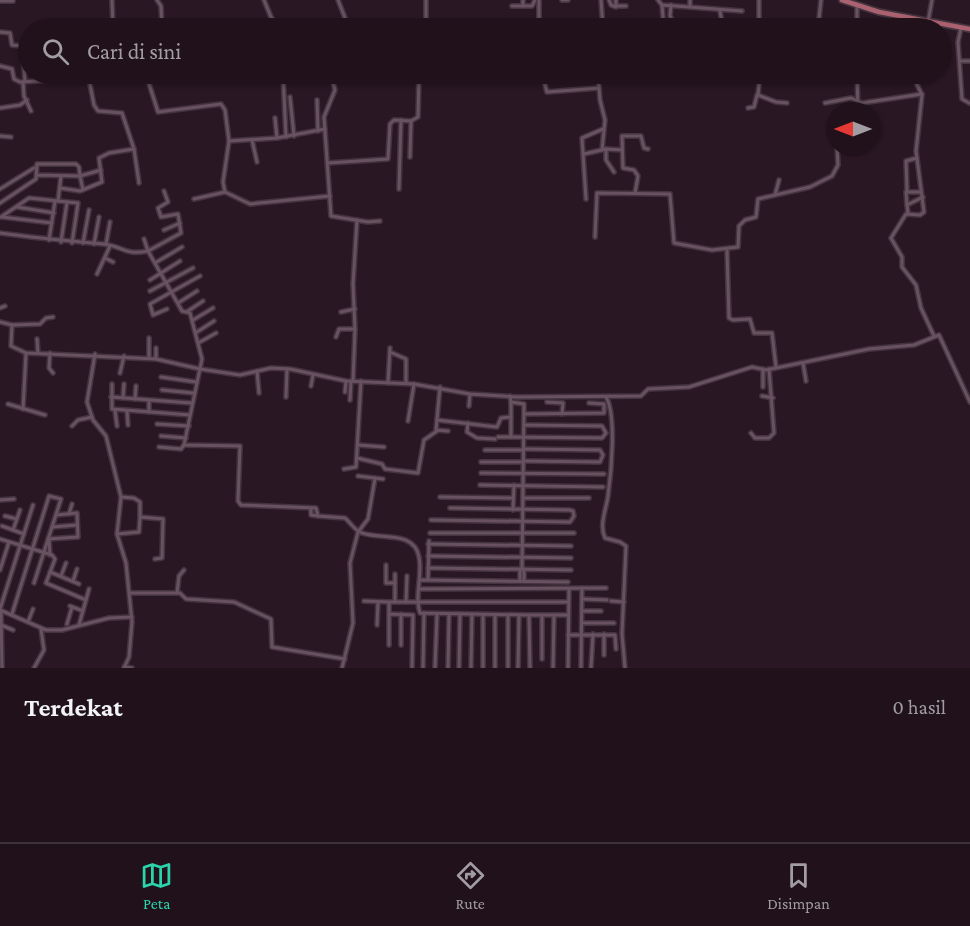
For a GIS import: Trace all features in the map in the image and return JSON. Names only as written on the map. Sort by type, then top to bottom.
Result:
[{"type":"main road","points":[[842,0],[859,3],[879,12],[911,18]]},
{"type":"main road","points":[[952,26],[970,29]]},
{"type":"street","points":[[112,0],[113,18]]},
{"type":"street","points":[[157,0],[161,6],[162,18]]},
{"type":"street","points":[[264,0],[272,18]]},
{"type":"street","points":[[338,0],[344,18]]},
{"type":"street","points":[[426,0],[426,18]]},
{"type":"street","points":[[523,0],[523,6]]},
{"type":"street","points":[[512,6],[533,6],[537,0]]},
{"type":"street","points":[[537,0],[538,18]]},
{"type":"street","points":[[562,0],[568,0]]},
{"type":"street","points":[[601,0],[602,18]]},
{"type":"street","points":[[609,0],[611,5],[626,6]]},
{"type":"street","points":[[616,0],[617,6]]},
{"type":"street","points":[[658,0],[662,5],[663,18]]},
{"type":"street","points":[[690,0],[690,6]]},
{"type":"street","points":[[759,0],[759,18]]},
{"type":"street","points":[[819,18],[821,0]]},
{"type":"street","points":[[929,18],[932,0]]},
{"type":"street","points":[[0,2],[13,1]]},
{"type":"street","points":[[858,18],[859,3]]},
{"type":"street","points":[[662,5],[742,11]]},
{"type":"street","points":[[671,5],[671,18]]},
{"type":"street","points":[[720,11],[721,18]]},
{"type":"street","points":[[961,28],[962,99],[969,104]]},
{"type":"street","points":[[0,32],[10,33],[12,45],[18,46]]},
{"type":"street","points":[[960,61],[970,61]]},
{"type":"street","points":[[0,66],[12,69],[14,79],[18,80]]},
{"type":"street","points":[[24,84],[27,100],[32,111]]},
{"type":"street","points":[[90,84],[95,108],[101,112],[121,111],[134,149],[139,183]]},
{"type":"street","points":[[150,84],[158,112],[221,104],[225,110],[229,141],[223,182],[225,192]]},
{"type":"street","points":[[283,84],[286,137]]},
{"type":"street","points":[[333,84],[334,90],[325,110],[331,217],[381,221]]},
{"type":"street","points":[[328,163],[387,159],[390,124],[393,120],[411,121],[418,117],[418,84]]},
{"type":"street","points":[[545,84],[547,92],[599,88]]},
{"type":"street","points":[[599,84],[605,120],[604,150],[607,166],[614,172]]},
{"type":"street","points":[[748,108],[754,107],[759,84]]},
{"type":"street","points":[[857,84],[858,101]]},
{"type":"street","points":[[908,213],[922,214],[923,197],[917,158],[917,132],[922,94],[917,84]]},
{"type":"street","points":[[825,103],[851,98],[862,103],[922,94]]},
{"type":"street","points":[[758,95],[776,102],[787,103]]},
{"type":"street","points":[[290,97],[294,136]]},
{"type":"street","points":[[0,108],[20,105],[27,100]]},
{"type":"street","points":[[317,100],[318,131]]},
{"type":"street","points":[[275,118],[276,138]]},
{"type":"street","points":[[399,189],[401,120]]},
{"type":"street","points":[[410,157],[411,121]]},
{"type":"street","points":[[229,141],[286,137],[325,129]]},
{"type":"street","points":[[586,199],[583,137],[603,129]]},
{"type":"street","points":[[635,193],[637,173],[634,170],[623,168],[623,134],[641,136],[644,148],[648,149]]},
{"type":"street","points":[[0,136],[11,137]]},
{"type":"street","points":[[252,141],[257,162]]},
{"type":"street","points":[[60,188],[83,190],[88,185],[102,181],[100,157],[109,153],[134,149]]},
{"type":"street","points":[[584,154],[604,150],[622,150]]},
{"type":"street","points":[[595,237],[597,193],[670,194],[674,243],[727,250],[739,246],[739,226],[745,220],[756,218],[758,199],[810,188],[832,176],[838,165],[838,156]]},
{"type":"street","points":[[917,158],[906,161],[908,213],[891,238],[902,257],[902,267],[916,285],[921,308],[934,336]]},
{"type":"street","points":[[0,189],[37,164],[76,164],[79,167],[83,190]]},
{"type":"street","points":[[0,203],[32,182],[37,175],[35,167]]},
{"type":"street","points":[[37,175],[80,176],[101,170]]},
{"type":"street","points":[[49,240],[61,176]]},
{"type":"street","points":[[775,195],[779,180]]},
{"type":"street","points":[[0,233],[61,242],[108,245],[132,254],[148,251],[178,237],[181,233],[177,213],[161,217],[158,208],[168,203],[164,191]]},
{"type":"street","points":[[907,191],[921,192]]},
{"type":"street","points":[[194,199],[225,192],[250,204],[330,196]]},
{"type":"street","points":[[907,205],[923,197]]},
{"type":"street","points":[[1,216],[29,198],[78,203],[72,243]]},
{"type":"street","points":[[61,242],[67,202]]},
{"type":"street","points":[[15,207],[54,213]]},
{"type":"street","points":[[83,243],[89,210]]},
{"type":"street","points":[[1,216],[52,223]]},
{"type":"street","points":[[94,244],[99,217]]},
{"type":"street","points":[[350,400],[355,329],[353,284],[357,220]]},
{"type":"street","points":[[98,274],[108,245],[110,222]]},
{"type":"street","points":[[164,230],[180,223]]},
{"type":"street","points":[[144,239],[148,251],[182,311],[188,311],[203,301]]},
{"type":"street","points":[[155,263],[182,247]]},
{"type":"street","points":[[727,250],[729,318],[750,319],[754,333],[772,333],[776,367]]},
{"type":"street","points":[[105,258],[113,262]]},
{"type":"street","points":[[150,280],[180,261]]},
{"type":"street","points":[[150,291],[193,268]]},
{"type":"street","points":[[166,309],[153,315],[150,304],[200,276]]},
{"type":"street","points":[[178,303],[197,291]]},
{"type":"street","points":[[0,308],[5,306]]},
{"type":"street","points":[[193,320],[213,308]]},
{"type":"street","points":[[341,312],[355,309]]},
{"type":"street","points":[[159,447],[181,449],[189,426],[191,403],[202,359],[200,342],[188,311]]},
{"type":"street","points":[[0,322],[12,325],[40,324],[46,318],[53,317]]},
{"type":"street","points":[[197,332],[214,321]]},
{"type":"street","points":[[12,325],[11,346],[26,353],[156,358],[200,369],[240,375],[257,371],[287,369],[346,381],[406,383],[440,387],[470,394],[510,396],[641,396],[650,389],[689,387],[752,367],[769,369],[869,349],[914,345],[939,335],[970,402]]},
{"type":"street","points":[[336,337],[340,328],[355,329]]},
{"type":"street","points":[[200,342],[216,333]]},
{"type":"street","points":[[149,338],[149,358]]},
{"type":"street","points":[[37,339],[38,353]]},
{"type":"street","points":[[156,348],[156,358]]},
{"type":"street","points":[[388,383],[390,350],[406,359],[406,383]]},
{"type":"street","points":[[23,409],[26,353]]},
{"type":"street","points":[[50,353],[49,368],[52,373]]},
{"type":"street","points":[[95,354],[86,398],[92,417],[106,436],[121,497],[117,534],[126,563],[132,617],[131,645],[124,667],[132,668]]},
{"type":"street","points":[[120,373],[124,356]]},
{"type":"street","points":[[803,363],[806,381]]},
{"type":"street","points":[[286,397],[287,369]]},
{"type":"street","points":[[763,369],[763,387]]},
{"type":"street","points":[[751,433],[755,438],[765,439],[774,433],[769,369]]},
{"type":"street","points":[[257,371],[259,393]]},
{"type":"street","points":[[311,386],[313,375]]},
{"type":"street","points":[[161,377],[196,382]]},
{"type":"street","points":[[345,392],[346,381]]},
{"type":"street","points":[[344,469],[356,467],[362,381]]},
{"type":"street","points":[[112,384],[110,407],[114,410],[117,426]]},
{"type":"street","points":[[123,398],[124,384]]},
{"type":"street","points":[[408,421],[414,384]]},
{"type":"street","points":[[135,399],[136,386]]},
{"type":"street","points":[[437,430],[440,387]]},
{"type":"street","points":[[162,390],[193,393]]},
{"type":"street","points":[[469,406],[470,394]]},
{"type":"street","points":[[510,396],[511,437]]},
{"type":"street","points":[[762,396],[773,398]]},
{"type":"street","points":[[111,397],[191,403]]},
{"type":"street","points":[[606,397],[610,407],[611,433],[608,498],[602,530],[604,538],[626,546],[622,634],[626,668]]},
{"type":"street","points":[[149,400],[149,412]]},
{"type":"street","points":[[511,402],[523,402],[524,414],[522,590]]},
{"type":"street","points":[[547,402],[563,403],[562,414]]},
{"type":"street","points":[[524,414],[603,414],[603,403],[589,403]]},
{"type":"street","points":[[8,404],[45,415]]},
{"type":"street","points":[[114,410],[190,415]]},
{"type":"street","points":[[127,411],[128,425]]},
{"type":"street","points":[[72,426],[78,420],[92,417]]},
{"type":"street","points":[[437,420],[497,426],[501,418],[511,417]]},
{"type":"street","points":[[468,423],[467,432],[471,436],[496,438],[602,438],[606,430],[602,426],[524,425]]},
{"type":"street","points":[[157,424],[189,426]]},
{"type":"street","points":[[357,458],[382,464],[385,469],[418,473],[424,440],[437,430],[448,431]]},
{"type":"street","points":[[161,436],[186,438]]},
{"type":"street","points":[[184,445],[240,446],[240,505],[317,508],[318,516],[345,518],[358,532],[372,536],[392,536],[410,543],[420,559],[418,612],[460,615],[568,615]]},
{"type":"street","points":[[358,445],[384,447]]},
{"type":"street","points":[[481,462],[600,462],[603,455],[600,450],[485,450]]},
{"type":"street","points":[[481,473],[604,474]]},
{"type":"street","points":[[358,476],[383,479]]},
{"type":"street","points":[[342,668],[353,623],[350,563],[358,532],[368,519],[375,478]]},
{"type":"street","points":[[480,485],[603,487]]},
{"type":"street","points":[[513,510],[514,485]]},
{"type":"street","points":[[12,614],[50,496],[61,499],[34,583]]},
{"type":"street","points":[[117,534],[139,532],[140,502],[134,498],[121,497]]},
{"type":"street","points":[[440,497],[513,498]]},
{"type":"street","points":[[524,498],[589,498]]},
{"type":"street","points":[[0,500],[14,499]]},
{"type":"street","points":[[2,668],[0,610],[33,506]]},
{"type":"street","points":[[49,539],[78,537],[77,513],[72,506],[69,514]]},
{"type":"street","points":[[431,520],[570,522],[574,516],[573,511],[569,510],[450,508]]},
{"type":"street","points":[[13,530],[20,510]]},
{"type":"street","points":[[56,514],[77,513]]},
{"type":"street","points":[[5,516],[17,519]]},
{"type":"street","points":[[140,517],[163,519],[162,558],[155,559]]},
{"type":"street","points":[[52,527],[77,525]]},
{"type":"street","points":[[2,526],[24,534]]},
{"type":"street","points":[[430,533],[574,533]]},
{"type":"street","points":[[0,539],[50,555],[55,559],[46,583],[86,600]]},
{"type":"street","points":[[49,539],[50,555]]},
{"type":"street","points":[[0,570],[9,542]]},
{"type":"street","points":[[428,580],[428,542],[571,546]]},
{"type":"street","points":[[428,556],[571,558]]},
{"type":"street","points":[[62,576],[66,563]]},
{"type":"street","points":[[386,565],[386,583],[395,583]]},
{"type":"street","points":[[428,568],[571,570]]},
{"type":"street","points":[[73,581],[77,569]]},
{"type":"street","points":[[177,593],[179,576],[184,570]]},
{"type":"street","points":[[50,572],[79,584]]},
{"type":"street","points":[[394,602],[395,574]]},
{"type":"street","points":[[406,602],[407,576]]},
{"type":"street","points":[[421,580],[568,582]]},
{"type":"street","points":[[581,668],[582,588]]},
{"type":"street","points":[[419,589],[606,588]]},
{"type":"street","points":[[79,625],[89,589]]},
{"type":"street","points":[[568,668],[569,589]]},
{"type":"street","points":[[129,593],[177,593],[186,599],[234,602],[269,618],[272,647],[345,659]]},
{"type":"street","points":[[582,599],[624,602]]},
{"type":"street","points":[[364,601],[568,603]]},
{"type":"street","points":[[377,625],[378,602]]},
{"type":"street","points":[[389,602],[389,645]]},
{"type":"street","points":[[67,624],[71,606],[83,611]]},
{"type":"street","points":[[28,622],[33,609]]},
{"type":"street","points":[[0,610],[41,629],[62,630],[109,618],[132,617]]},
{"type":"street","points":[[582,611],[602,611]]},
{"type":"street","points":[[423,668],[424,613]]},
{"type":"street","points":[[389,614],[413,616],[412,668]]},
{"type":"street","points":[[401,614],[401,645]]},
{"type":"street","points":[[435,668],[437,614]]},
{"type":"street","points":[[448,668],[449,614]]},
{"type":"street","points":[[471,668],[472,614]]},
{"type":"street","points":[[459,668],[460,615]]},
{"type":"street","points":[[483,615],[483,668]]},
{"type":"street","points":[[495,615],[495,668]]},
{"type":"street","points":[[508,615],[508,668]]},
{"type":"street","points":[[518,668],[519,615]]},
{"type":"street","points":[[529,615],[530,668]]},
{"type":"street","points":[[542,615],[542,659]]},
{"type":"street","points":[[554,615],[554,668]]},
{"type":"street","points":[[582,623],[614,623]]},
{"type":"street","points":[[1,625],[13,630]]},
{"type":"street","points":[[34,668],[44,650],[41,629]]},
{"type":"street","points":[[591,668],[593,634]]},
{"type":"street","points":[[604,634],[604,655]]},
{"type":"street","points":[[568,635],[616,635],[616,649]]},
{"type":"street","points":[[2,639],[9,642]]}]
